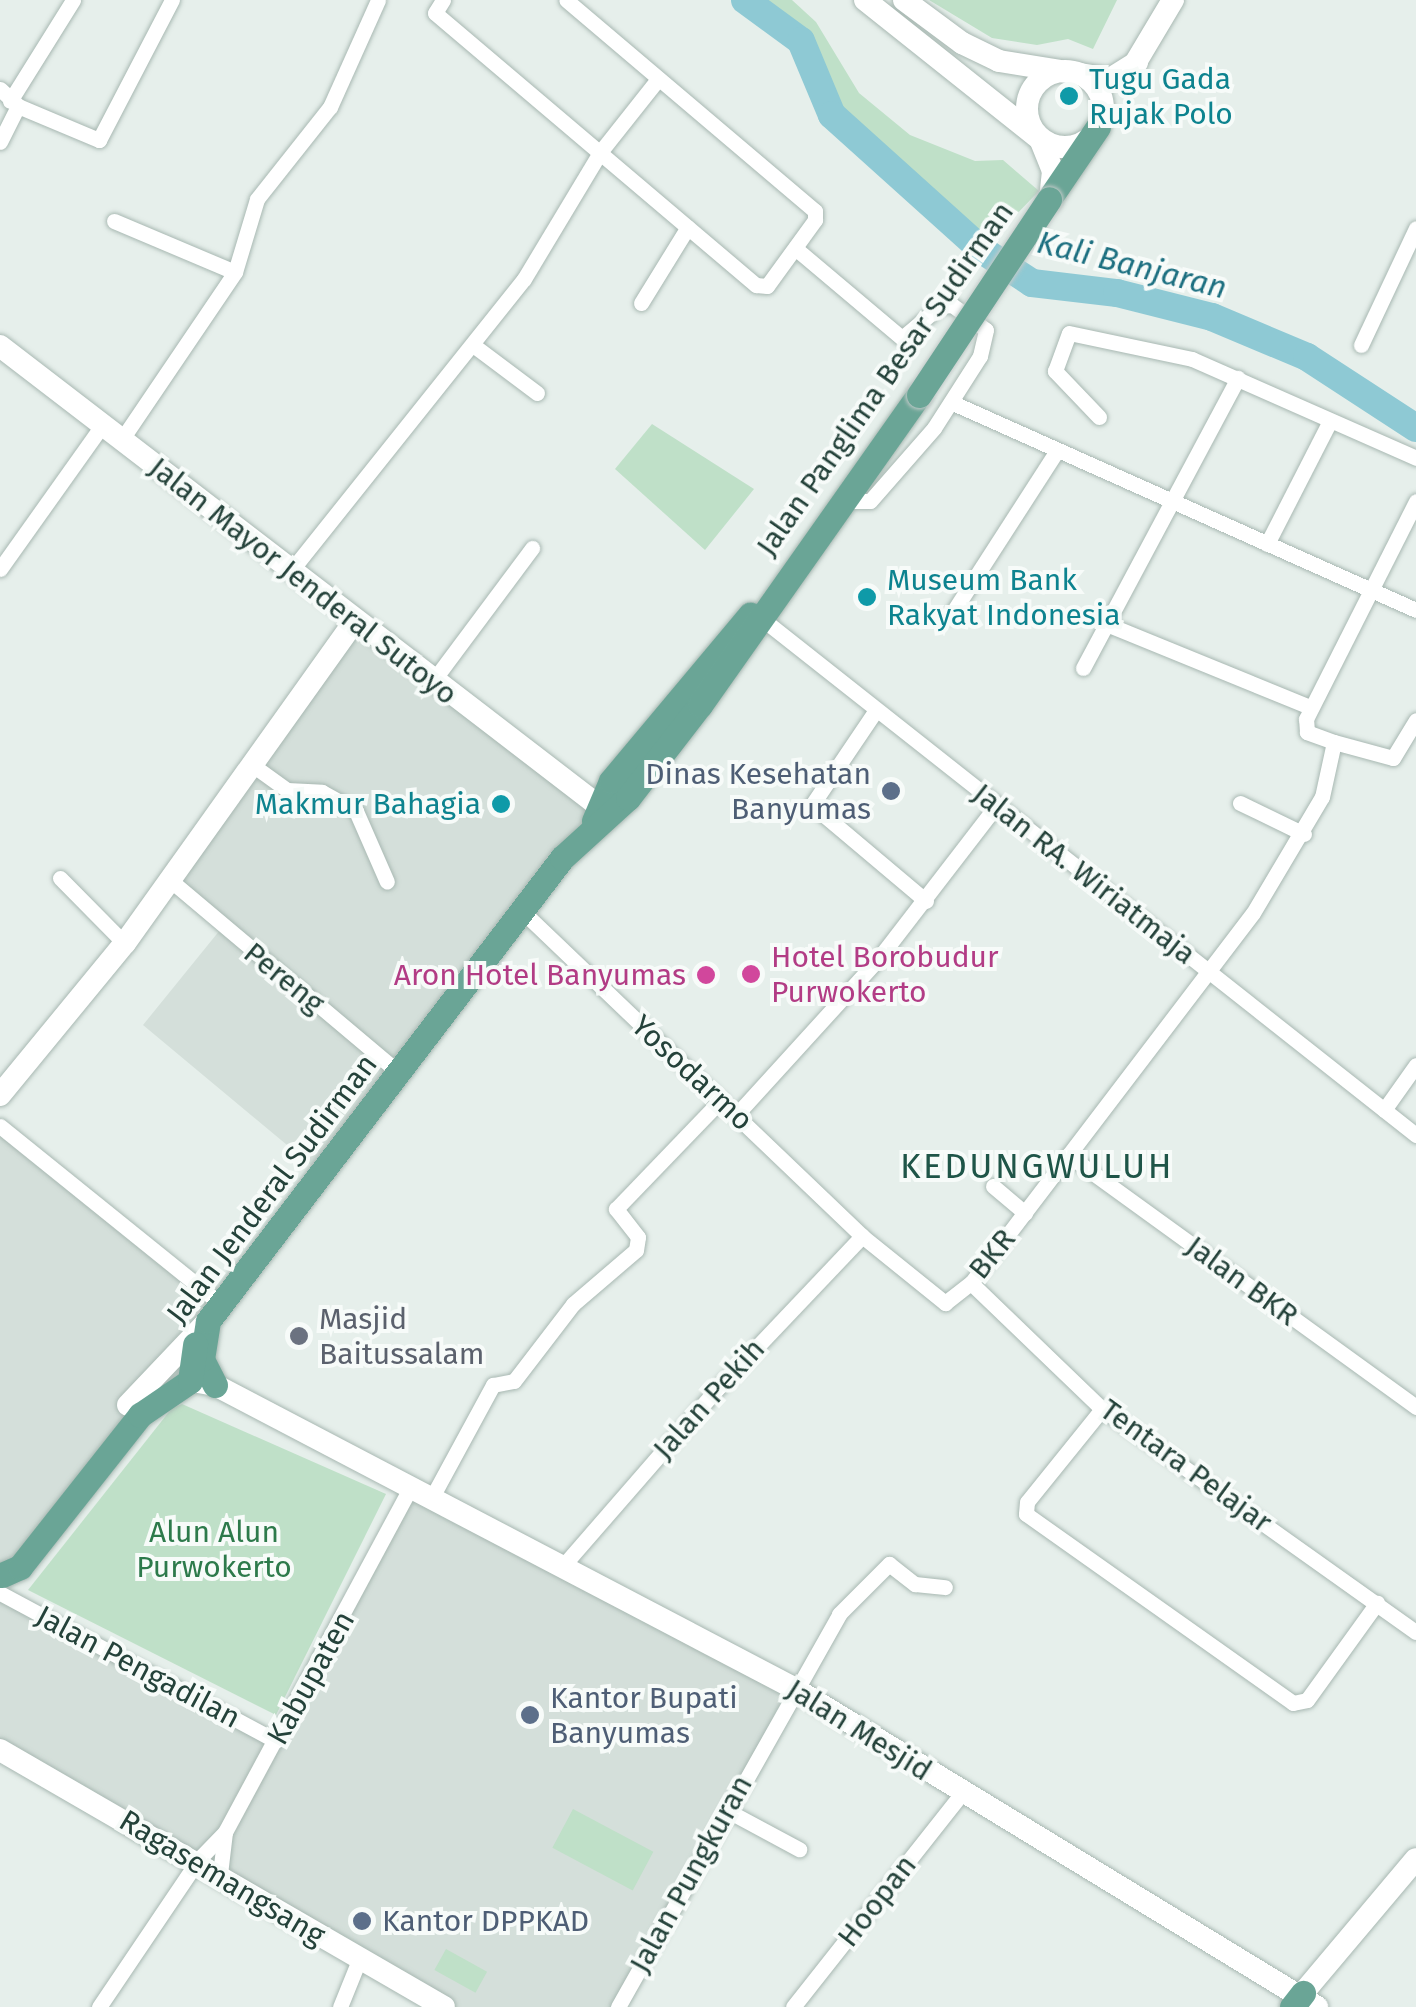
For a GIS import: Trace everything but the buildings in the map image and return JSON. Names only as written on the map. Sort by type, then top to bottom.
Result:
[{"type":"main road","points":[[864,0],[1040,139],[1072,147],[1098,128],[1103,108],[1097,88],[1072,72],[1048,75],[1030,92],[1027,118],[1040,139],[1052,171],[1050,199]]},
{"type":"main road","points":[[904,0],[962,43],[999,61],[1110,79],[1137,62]]},
{"type":"main road","points":[[1050,199],[1098,128],[1174,0]]},
{"type":"main road","name":"Jalan Panglima Besar Sudirman","points":[[600,816],[711,691],[762,608],[846,500],[1050,199]]},
{"type":"main road","name":"Jalan Mayor Jenderal Sutoyo","points":[[0,346],[353,623],[433,681],[600,816]]},
{"type":"main road","points":[[0,1095],[124,943],[353,623]]},
{"type":"main road","name":"Jalan Jenderal Sudirman","points":[[203,1383],[193,1346],[522,911],[600,816]]},
{"type":"main road","points":[[1,1582],[128,1406],[213,1319]]},
{"type":"main road","points":[[1,1582],[20,1567],[140,1415],[203,1383]]},
{"type":"main road","name":"Jalan Mesjid","points":[[203,1383],[792,1688],[1304,2002]]},
{"type":"main road","name":"Ragasemangsang","points":[[0,1750],[198,1860],[359,1960],[444,2007]]},
{"type":"main road","points":[[1304,2002],[1416,1859]]},
{"type":"street","points":[[0,142],[9,98],[73,0]]},
{"type":"street","points":[[9,98],[99,140],[172,0]]},
{"type":"street","points":[[122,439],[235,272],[257,199],[330,107],[378,0]]},
{"type":"street","points":[[444,0],[436,14],[763,288],[816,220],[814,210],[566,0]]},
{"type":"street","points":[[290,572],[535,264],[601,151],[658,79]]},
{"type":"street","points":[[114,220],[235,272]]},
{"type":"street","points":[[641,303],[688,226]]},
{"type":"street","points":[[1361,345],[1416,228]]},
{"type":"street","points":[[795,248],[902,338],[940,306],[952,305],[978,320],[984,343],[952,404],[870,502],[846,500]]},
{"type":"street","points":[[1100,417],[1055,371],[1069,333],[1192,360],[1416,458]]},
{"type":"street","points":[[473,345],[537,393]]},
{"type":"street","points":[[1083,668],[1238,378]]},
{"type":"street","points":[[952,404],[1416,610]]},
{"type":"street","points":[[1268,544],[1330,421]]},
{"type":"street","points":[[3,558],[102,424]]},
{"type":"street","points":[[951,615],[1056,452]]},
{"type":"street","points":[[1416,501],[1310,707],[1307,732],[1393,758],[1416,720]]},
{"type":"street","points":[[433,681],[532,548]]},
{"type":"street","name":"Jalan RA. Wiriatmaja","points":[[762,608],[874,712],[1416,1136]]},
{"type":"street","points":[[1104,623],[1310,707]]},
{"type":"street","points":[[874,712],[812,805],[926,901]]},
{"type":"street","name":"BKR","points":[[862,1236],[935,1301],[954,1299],[971,1282],[1209,971],[1304,834],[1325,787],[1334,742]]},
{"type":"street","points":[[251,764],[287,790],[322,792],[348,804],[363,821],[386,882]]},
{"type":"street","points":[[1240,802],[1304,834]]},
{"type":"street","points":[[737,1114],[926,901],[996,806]]},
{"type":"street","points":[[60,878],[124,943]]},
{"type":"street","name":"Pereng","points":[[170,880],[399,1073]]},
{"type":"street","name":"Yosodarmo","points":[[522,911],[862,1236]]},
{"type":"street","points":[[1384,1110],[1416,1064]]},
{"type":"street","name":"Kabupaten","points":[[99,2007],[198,1860],[225,1832],[420,1493],[494,1385],[514,1381],[573,1304],[636,1250],[638,1237],[616,1208],[720,1100]]},
{"type":"street","points":[[0,1126],[213,1319]]},
{"type":"street","name":"Jalan BKR","points":[[1068,1155],[1413,1399]]},
{"type":"street","points":[[994,1186],[1025,1213]]},
{"type":"street","name":"Jalan Pekih","points":[[562,1567],[717,1389],[862,1236]]},
{"type":"street","name":"Tentara Pelajar","points":[[971,1282],[1102,1409],[1416,1632]]},
{"type":"street","points":[[1102,1409],[1027,1502],[1026,1514],[1293,1703],[1307,1700],[1377,1603]]},
{"type":"street","name":"Jalan Pungkuran","points":[[618,2007],[792,1688],[839,1614],[885,1566],[915,1584],[945,1587]]},
{"type":"street","name":"Jalan Pengadilan","points":[[1,1582],[276,1740]]},
{"type":"street","name":"Hoopan","points":[[793,2007],[961,1794]]},
{"type":"street","points":[[728,1811],[799,1849]]},
{"type":"street","points":[[220,1874],[225,1832]]},
{"type":"street","points":[[340,2007],[359,1960]]},
{"type":"shaded area","points":[[351,629],[595,816],[317,1170],[143,1025],[220,930],[166,887]]},
{"type":"shaded area","points":[[0,1132],[223,1306],[190,1381],[0,1581]]},
{"type":"shaded area","points":[[410,1488],[787,1692],[616,2007],[441,2007],[0,1750],[0,1593],[278,1734]]},
{"type":"green space","points":[[745,0],[792,0],[816,22],[859,93],[910,135],[975,161],[1003,160],[1039,191],[982,250],[832,115],[801,41]]},
{"type":"green space","points":[[929,0],[1117,0],[1093,49],[1068,39],[1037,45],[992,38]]},
{"type":"green space","points":[[652,424],[754,489],[705,550],[615,469]]},
{"type":"green space","name":"Alun Alun Purwokerto","points":[[182,1404],[386,1494],[276,1715],[28,1590],[172,1408]]},
{"type":"green space","points":[[573,1809],[653,1852],[633,1891],[552,1848]]},
{"type":"green space","points":[[446,1949],[487,1972],[475,1993],[434,1970]]},
{"type":"waterway","name":"Kali Banjaran","points":[[745,0],[801,41],[832,115],[982,250],[1032,283],[1117,293],[1212,317],[1307,357],[1416,428]]},
{"type":"place","name":"Tugu Gada Rujak Polo","points":[[1069,96]]},
{"type":"place","name":"Museum Bank Rakyat Indonesia","points":[[867,597]]},
{"type":"place","name":"Dinas Kesehatan Banyumas","points":[[891,791]]},
{"type":"place","name":"Makmur Bahagia","points":[[501,804]]},
{"type":"place","name":"Hotel Borobudur Purwokerto","points":[[751,974]]},
{"type":"place","name":"Aron Hotel Banyumas","points":[[706,975]]},
{"type":"place","name":"Masjid Baitussalam","points":[[299,1336]]},
{"type":"place","name":"Kantor Bupati Banyumas","points":[[530,1715]]},
{"type":"place","name":"Kantor DPPKAD","points":[[362,1921]]},
{"type":"district","name":"KEDUNGWULUH","points":[[1037,1166]]}]
